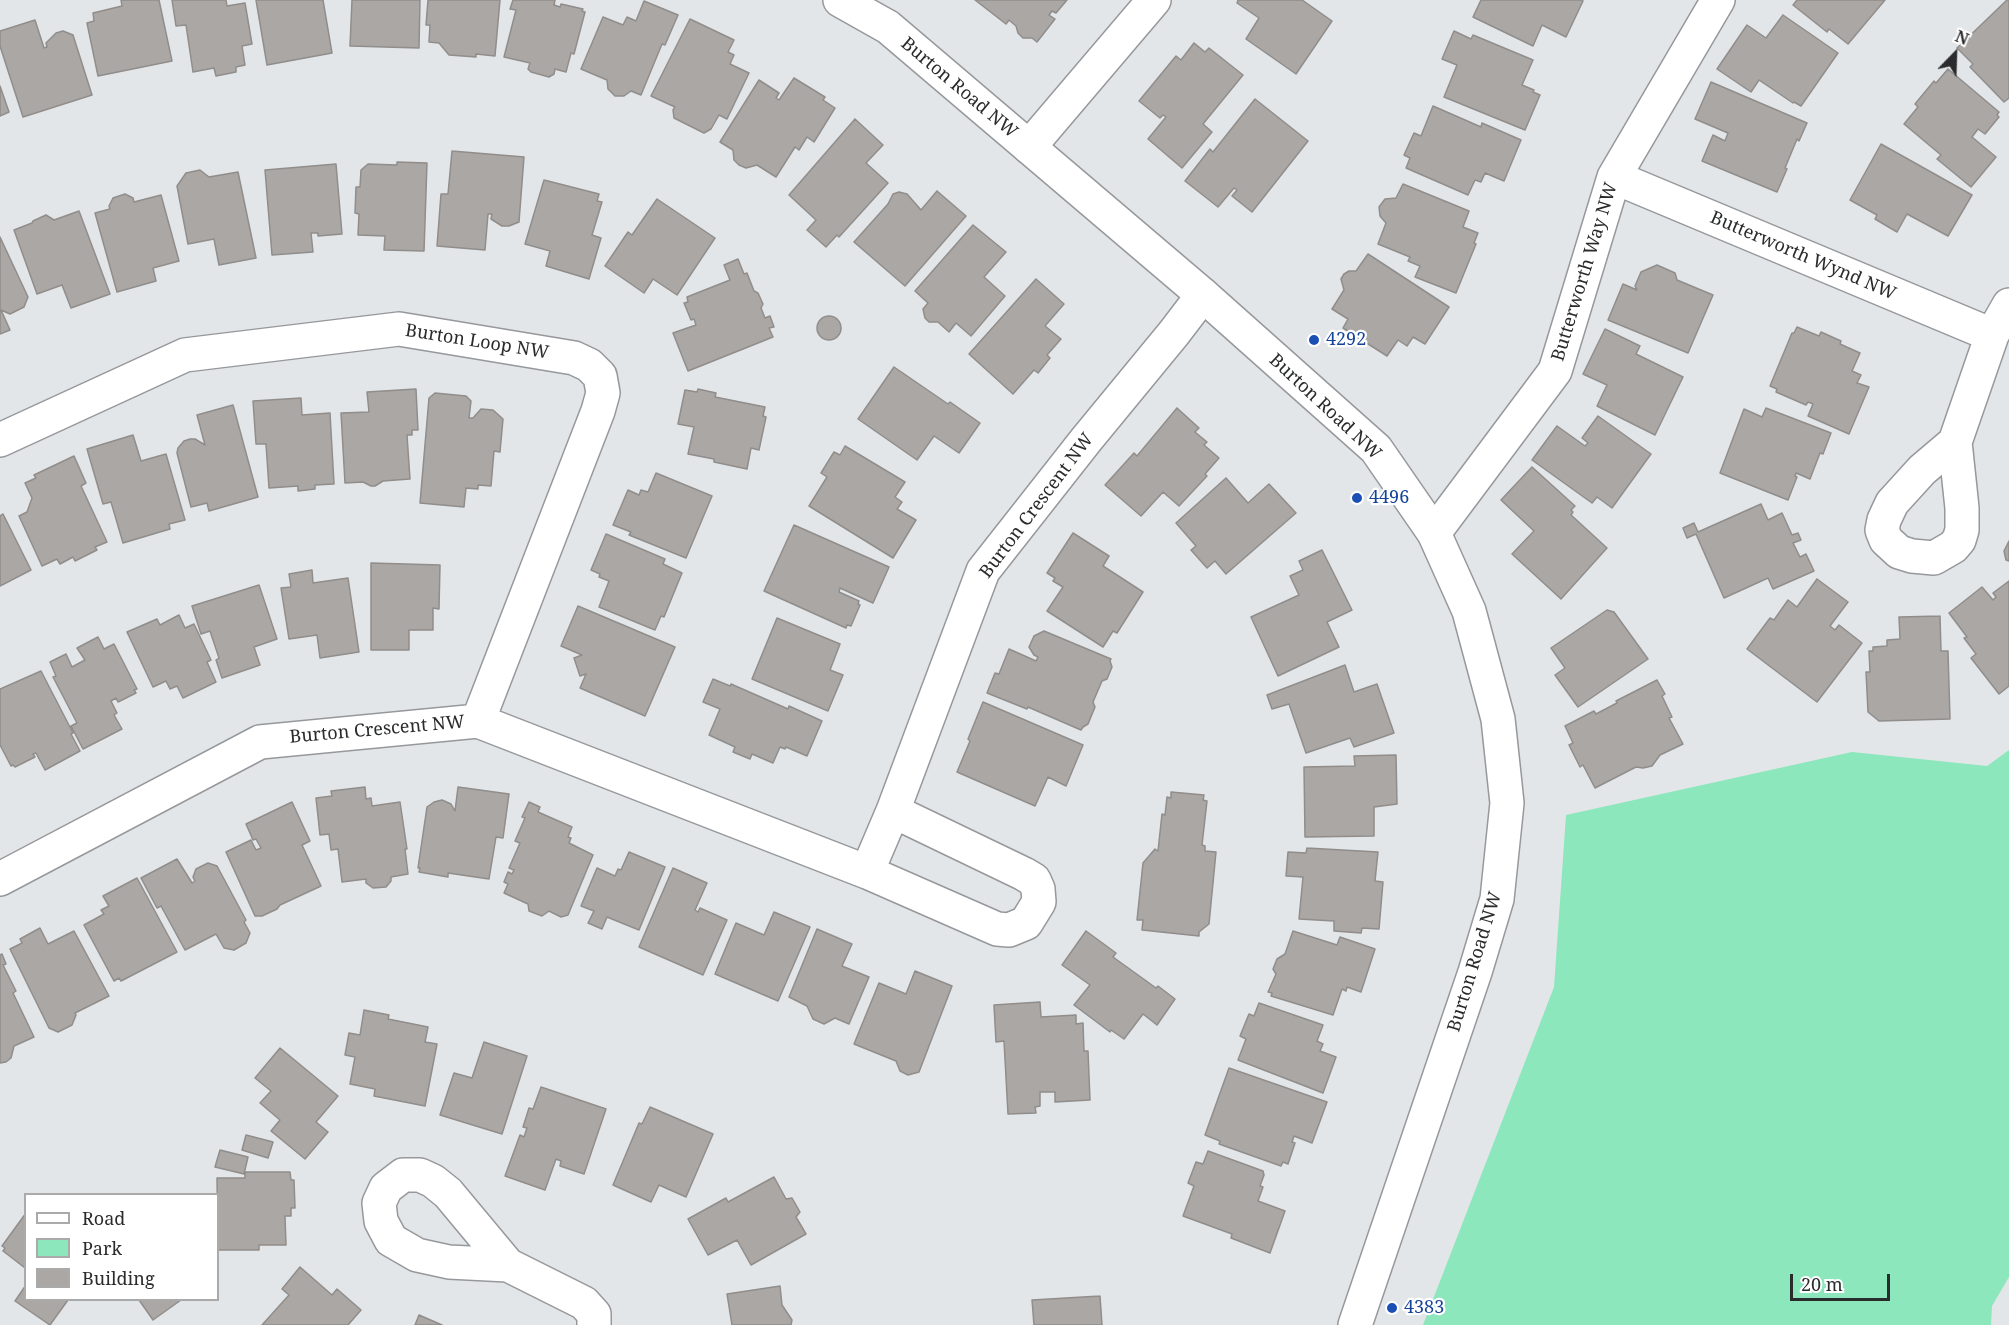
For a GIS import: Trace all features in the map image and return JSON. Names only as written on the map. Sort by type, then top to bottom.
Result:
[{"type":"street","name":"Burton Road NW","points":[[840,0],[888,27],[1203,295],[1376,449],[1434,533],[1469,611],[1498,719],[1507,802],[1497,899],[1472,983],[1355,1325]]},
{"type":"street","points":[[1029,147],[1154,0]]},
{"type":"street","name":"Butterworth Way NW","points":[[1434,533],[1554,371],[1614,177],[1718,0]]},
{"type":"street","name":"Butterworth Wynd NW","points":[[1614,177],[1992,335]]},
{"type":"street","name":"Burton Crescent NW","points":[[867,872],[893,811],[983,571],[1203,295]]},
{"type":"street","points":[[1955,442],[1992,335],[2009,305]]},
{"type":"street","name":"Burton Loop NW","points":[[0,440],[185,355],[399,329],[574,358],[589,365],[600,376],[603,393],[598,411],[478,721]]},
{"type":"street","name":"Burton Crescent NW","points":[[0,879],[260,742],[478,721],[867,872],[997,929],[1009,930],[1026,922],[1038,902],[1038,889],[1034,880],[893,811]]},
{"type":"street","points":[[508,1266],[584,1303],[594,1314],[594,1325]]},
{"type":"green space","points":[[2009,750],[2009,1277],[1992,1306],[1991,1325],[1423,1325],[1554,987],[1566,815],[1852,752],[1987,766]]},
{"type":"building","points":[[121,0],[159,0],[172,61],[98,76],[87,23],[94,21],[93,13],[122,6]]},
{"type":"building","points":[[172,0],[226,0],[227,6],[245,3],[252,44],[242,46],[245,65],[236,67],[236,72],[216,76],[214,68],[193,72],[186,25],[176,26]]},
{"type":"building","points":[[256,0],[323,0],[332,53],[267,65]]},
{"type":"building","points":[[352,0],[420,0],[419,48],[350,46]]},
{"type":"building","points":[[428,0],[500,0],[495,56],[449,55],[439,43],[429,42],[430,25],[426,25]]},
{"type":"building","points":[[513,0],[555,0],[554,5],[560,7],[561,4],[583,9],[582,11],[585,12],[574,54],[571,53],[566,72],[555,69],[554,74],[549,77],[531,72],[528,69],[530,63],[504,57],[516,10],[510,9]]},
{"type":"building","points":[[975,0],[1067,0],[1056,13],[1052,11],[1049,15],[1055,19],[1037,42],[1032,38],[1023,38],[1016,26],[1009,20],[1006,24]]},
{"type":"building","points":[[1238,0],[1302,0],[1332,21],[1296,74],[1246,39],[1259,18],[1237,3]]},
{"type":"building","points":[[1481,0],[1583,1],[1566,37],[1542,25],[1533,46],[1473,17]]},
{"type":"building","points":[[1797,0],[1885,0],[1848,44],[1829,29],[1827,32],[1793,5]]},
{"type":"building","points":[[2009,0],[2009,98],[2004,102],[1970,67],[1973,64],[1957,48]]},
{"type":"building","points":[[644,1],[678,15],[665,45],[662,44],[641,95],[631,91],[624,96],[615,96],[608,89],[607,80],[581,69],[603,17],[623,25],[627,17],[636,21]]},
{"type":"building","points":[[1783,15],[1838,53],[1801,106],[1759,80],[1751,92],[1717,69],[1747,25],[1766,38]]},
{"type":"building","points":[[690,19],[734,40],[728,52],[734,55],[730,64],[749,73],[727,119],[719,115],[711,129],[704,133],[674,118],[675,107],[651,96]]},
{"type":"building","points":[[35,20],[44,48],[56,33],[63,31],[73,35],[92,95],[23,117],[0,46],[0,31]]},
{"type":"building","points":[[1454,31],[1471,39],[1473,35],[1533,60],[1522,85],[1540,95],[1525,130],[1444,97],[1457,65],[1442,59]]},
{"type":"building","points":[[1194,43],[1205,52],[1209,48],[1243,75],[1203,124],[1212,132],[1182,168],[1148,139],[1166,117],[1163,115],[1160,118],[1139,101],[1176,56],[1181,60]]},
{"type":"building","points":[[1948,69],[1999,112],[1997,115],[1999,117],[1985,134],[1978,129],[1972,137],[1996,157],[1971,187],[1937,159],[1941,155],[1904,124],[1918,107],[1915,104],[1934,81],[1936,83]]},
{"type":"building","points":[[794,78],[825,97],[823,100],[835,108],[814,142],[807,137],[799,150],[795,147],[776,177],[757,165],[746,168],[739,165],[734,160],[733,150],[720,142],[759,80],[779,93],[776,98],[779,100]]},
{"type":"building","points":[[1711,82],[1807,123],[1799,141],[1797,139],[1777,192],[1702,161],[1713,135],[1725,141],[1728,133],[1695,119]]},
{"type":"building","points":[[0,86],[9,112],[0,116]]},
{"type":"building","points":[[1255,99],[1308,141],[1252,212],[1232,196],[1237,190],[1234,188],[1218,207],[1185,181],[1210,149],[1213,152]]},
{"type":"building","points":[[1433,106],[1481,127],[1482,123],[1521,140],[1504,181],[1485,173],[1481,182],[1475,180],[1468,195],[1406,168],[1410,158],[1404,155],[1414,133],[1421,136]]},
{"type":"building","points":[[855,119],[883,145],[866,163],[888,183],[839,237],[837,235],[826,247],[807,230],[816,220],[789,195]]},
{"type":"building","points":[[1881,144],[1972,195],[1948,236],[1907,214],[1897,232],[1875,219],[1877,215],[1850,200]]},
{"type":"building","points":[[452,151],[524,157],[519,222],[502,226],[491,219],[492,214],[488,214],[485,250],[437,246],[441,194],[448,194]]},
{"type":"building","points":[[397,162],[427,163],[424,251],[384,250],[385,236],[358,235],[359,214],[355,213],[356,187],[360,187],[361,170],[368,164],[397,165]]},
{"type":"building","points":[[336,164],[342,234],[318,236],[318,233],[311,233],[313,252],[272,255],[265,170]]},
{"type":"building","points":[[200,170],[209,177],[238,172],[256,258],[219,265],[214,239],[188,244],[177,186],[186,173]]},
{"type":"building","points":[[544,180],[599,194],[597,201],[602,202],[592,235],[601,238],[589,279],[546,266],[550,251],[525,244]]},
{"type":"building","points":[[1403,184],[1469,211],[1463,227],[1478,233],[1474,243],[1476,244],[1456,293],[1415,277],[1420,266],[1408,261],[1410,257],[1378,244],[1386,223],[1380,216],[1379,207],[1385,199],[1396,198]]},
{"type":"building","points":[[937,191],[966,216],[905,286],[854,242],[888,204],[893,194],[899,192],[907,194],[921,210]]},
{"type":"building","points":[[125,194],[133,198],[134,202],[161,195],[179,261],[153,268],[156,281],[117,292],[95,213],[110,209],[113,198]]},
{"type":"building","points":[[657,199],[715,238],[677,295],[653,279],[644,293],[605,266],[628,232],[632,235]]},
{"type":"building","points":[[79,211],[110,294],[71,308],[62,285],[37,294],[14,230],[46,215],[54,220]]},
{"type":"building","points":[[973,225],[1006,252],[984,277],[1005,296],[971,336],[956,323],[949,332],[938,322],[929,322],[925,318],[923,309],[928,303],[915,291]]},
{"type":"building","points":[[0,237],[28,297],[24,307],[10,314],[1,310],[10,330],[0,334]]},
{"type":"building","points":[[1368,254],[1449,307],[1425,344],[1413,337],[1407,346],[1398,340],[1387,356],[1343,328],[1348,319],[1332,309],[1344,290],[1341,279],[1349,271],[1356,271]]},
{"type":"building","points":[[738,259],[754,291],[758,293],[763,304],[761,308],[765,318],[770,316],[774,327],[769,328],[773,337],[688,371],[673,333],[696,325],[694,319],[691,320],[684,303],[688,302],[687,297],[730,280],[724,265]]},
{"type":"building","points":[[1657,265],[1675,273],[1677,280],[1713,295],[1688,353],[1608,320],[1623,284],[1637,290],[1635,286],[1641,272]]},
{"type":"building","points":[[1036,279],[1064,304],[1045,326],[1061,339],[1047,355],[1050,358],[1038,373],[1034,370],[1013,394],[969,354]]},
{"type":"building","points":[[829,316],[837,320],[841,328],[837,336],[829,340],[821,336],[817,328],[821,320]]},
{"type":"building","points":[[1797,327],[1819,336],[1821,332],[1860,353],[1852,371],[1861,375],[1857,383],[1869,387],[1849,434],[1808,416],[1813,404],[1808,402],[1806,405],[1776,392],[1777,389],[1770,386],[1792,333]]},
{"type":"building","points":[[1605,329],[1640,346],[1636,354],[1683,377],[1655,435],[1597,406],[1607,385],[1583,374]]},
{"type":"building","points":[[894,367],[980,423],[959,453],[934,436],[917,460],[858,419]]},
{"type":"building","points":[[416,389],[418,430],[412,430],[412,435],[407,435],[410,479],[383,481],[375,486],[363,482],[345,483],[341,413],[369,412],[367,392]]},
{"type":"building","points":[[698,389],[716,393],[715,397],[765,407],[763,416],[766,417],[759,450],[751,448],[747,469],[688,454],[694,427],[678,424],[685,390],[697,392]]},
{"type":"building","points":[[435,393],[466,396],[471,401],[469,418],[473,418],[481,409],[493,410],[503,419],[500,452],[494,451],[491,486],[478,485],[478,489],[466,488],[464,507],[420,503],[429,398]]},
{"type":"building","points":[[301,398],[302,415],[330,413],[334,484],[315,485],[315,489],[298,491],[298,486],[269,488],[266,444],[256,444],[253,401]]},
{"type":"building","points":[[233,405],[258,497],[209,511],[207,503],[191,507],[177,453],[178,448],[184,441],[190,439],[195,439],[205,445],[197,415]]},
{"type":"building","points":[[1177,408],[1199,428],[1195,432],[1207,442],[1204,445],[1219,458],[1205,474],[1207,476],[1179,506],[1163,492],[1141,516],[1105,485],[1134,453],[1137,456]]},
{"type":"building","points":[[1766,408],[1831,433],[1810,479],[1796,473],[1797,477],[1788,500],[1720,473],[1744,409],[1762,417]]},
{"type":"building","points":[[1598,416],[1651,454],[1612,508],[1597,497],[1592,503],[1532,460],[1557,426],[1585,446],[1588,443],[1582,438]]},
{"type":"building","points":[[133,435],[141,461],[166,454],[185,520],[169,524],[170,529],[123,543],[111,502],[103,504],[87,449]]},
{"type":"building","points":[[845,446],[905,482],[895,497],[902,502],[897,509],[916,520],[893,558],[809,506],[827,477],[821,473],[834,452],[840,455]]},
{"type":"building","points":[[74,456],[86,483],[81,486],[107,542],[95,547],[97,550],[75,561],[73,557],[60,564],[57,559],[42,566],[19,516],[27,512],[32,498],[25,483],[36,478],[34,475]]},
{"type":"building","points":[[1532,467],[1575,506],[1571,510],[1573,512],[1571,515],[1607,548],[1561,599],[1512,554],[1534,531],[1501,500]]},
{"type":"building","points":[[656,473],[712,496],[686,558],[629,535],[631,532],[613,525],[628,490],[639,495],[641,490],[648,492]]},
{"type":"building","points":[[1226,478],[1248,503],[1269,484],[1296,513],[1226,574],[1215,561],[1207,568],[1191,550],[1196,546],[1176,523]]},
{"type":"building","points":[[1761,504],[1768,520],[1782,513],[1792,535],[1798,533],[1801,540],[1793,543],[1800,557],[1806,554],[1814,571],[1773,589],[1768,578],[1724,598],[1696,534],[1687,538],[1683,528],[1694,523],[1698,532]]},
{"type":"building","points":[[3,514],[31,570],[0,586],[0,516]]},
{"type":"building","points":[[794,525],[889,567],[873,603],[840,588],[839,592],[859,601],[860,605],[851,626],[847,625],[846,628],[764,591]]},
{"type":"building","points":[[1073,533],[1109,556],[1103,566],[1143,592],[1117,633],[1113,631],[1103,647],[1047,611],[1063,587],[1053,581],[1055,578],[1047,573]]},
{"type":"building","points":[[606,534],[665,559],[663,564],[682,573],[664,617],[661,616],[655,630],[599,607],[609,581],[599,577],[600,574],[591,570]]},
{"type":"building","points":[[2009,541],[2009,561],[2006,560],[2004,551]]},
{"type":"building","points":[[1322,550],[1352,610],[1327,622],[1339,647],[1278,676],[1251,617],[1299,595],[1290,576],[1303,570],[1299,561]]},
{"type":"building","points":[[371,563],[440,565],[439,609],[433,608],[433,630],[409,630],[409,650],[371,650]]},
{"type":"building","points":[[312,570],[313,583],[348,578],[359,652],[320,658],[317,635],[289,639],[281,588],[291,587],[289,574]]},
{"type":"building","points":[[1817,579],[1848,602],[1830,626],[1835,630],[1839,625],[1862,643],[1817,702],[1747,649],[1770,618],[1774,620],[1788,600],[1797,607]]},
{"type":"building","points":[[2009,581],[2009,686],[1999,694],[1971,658],[1976,654],[1964,638],[1967,637],[1949,613],[1982,587],[1993,600],[1996,597],[1993,593]]},
{"type":"building","points":[[259,585],[277,639],[254,647],[260,665],[222,678],[216,660],[219,658],[210,631],[201,634],[192,606]]},
{"type":"building","points":[[578,606],[675,647],[645,716],[580,688],[586,674],[580,676],[574,658],[582,655],[561,646]]},
{"type":"building","points":[[1607,610],[1614,612],[1648,659],[1578,707],[1555,675],[1565,668],[1551,648]]},
{"type":"building","points":[[179,615],[185,628],[194,624],[211,660],[207,662],[216,682],[183,698],[177,686],[170,689],[166,681],[153,687],[127,632],[157,619],[160,625]]},
{"type":"building","points":[[1940,616],[1941,651],[1948,651],[1950,719],[1879,721],[1868,712],[1866,672],[1870,672],[1869,651],[1873,651],[1873,647],[1887,646],[1887,640],[1900,639],[1899,617]]},
{"type":"building","points":[[777,618],[840,644],[830,670],[843,675],[828,711],[752,679]]},
{"type":"building","points":[[1044,631],[1111,659],[1112,667],[1107,679],[1102,681],[1093,702],[1095,707],[1088,724],[1081,730],[1028,707],[1027,709],[987,693],[995,673],[999,674],[1009,649],[1036,661],[1038,657],[1029,647],[1034,636]]},
{"type":"building","points":[[98,637],[104,649],[114,644],[137,689],[134,690],[136,693],[118,702],[116,698],[111,701],[117,713],[114,715],[122,729],[83,749],[71,726],[77,723],[53,677],[56,676],[50,662],[66,654],[72,667],[85,660],[77,648]]},
{"type":"building","points":[[1345,665],[1354,692],[1377,684],[1394,733],[1354,747],[1350,738],[1306,753],[1289,704],[1272,709],[1267,695]]},
{"type":"building","points":[[41,671],[80,751],[45,770],[36,753],[33,754],[35,757],[15,767],[11,766],[0,745],[0,689]]},
{"type":"building","points":[[713,679],[730,686],[731,684],[788,709],[789,706],[822,721],[807,756],[786,747],[785,749],[780,747],[773,763],[752,754],[750,759],[733,752],[735,747],[709,735],[720,709],[703,702]]},
{"type":"building","points":[[1657,680],[1665,694],[1662,696],[1672,717],[1669,718],[1683,744],[1660,755],[1652,766],[1636,767],[1595,788],[1583,765],[1580,767],[1569,745],[1573,743],[1565,726],[1594,711],[1596,714]]},
{"type":"building","points":[[983,702],[1083,745],[1066,786],[1048,777],[1035,806],[957,772]]},
{"type":"building","points":[[1396,755],[1397,804],[1374,807],[1374,836],[1305,837],[1304,767],[1355,766],[1354,756]]},
{"type":"building","points":[[365,787],[366,799],[371,798],[372,806],[400,802],[408,874],[391,877],[386,887],[373,888],[366,883],[366,879],[342,882],[338,849],[331,850],[329,834],[320,835],[316,798],[332,796],[331,791]]},
{"type":"building","points":[[458,787],[509,794],[503,838],[496,837],[489,879],[448,873],[448,877],[419,872],[427,807],[442,800],[451,804],[455,811]]},
{"type":"building","points":[[1171,792],[1204,795],[1203,800],[1207,801],[1202,845],[1205,846],[1205,851],[1216,852],[1209,924],[1199,932],[1199,936],[1142,930],[1143,920],[1137,920],[1143,863],[1155,849],[1158,851],[1162,814],[1165,815],[1167,797],[1171,798]]},
{"type":"building","points":[[292,802],[310,841],[302,845],[321,886],[262,916],[255,916],[226,852],[251,840],[256,850],[261,848],[256,839],[253,840],[246,824]]},
{"type":"building","points":[[529,802],[540,807],[538,812],[572,827],[568,837],[571,838],[569,843],[593,855],[568,915],[561,917],[549,911],[542,916],[529,911],[528,904],[504,893],[508,884],[504,882],[508,872],[512,874],[514,870],[509,868],[520,843],[515,841]]},
{"type":"building","points":[[1307,848],[1378,852],[1375,881],[1383,882],[1379,929],[1362,928],[1361,933],[1334,931],[1334,921],[1299,919],[1303,877],[1286,876],[1288,852],[1306,853]]},
{"type":"building","points":[[629,852],[665,867],[639,930],[607,917],[602,929],[588,923],[594,911],[581,906],[597,868],[615,876],[618,869],[621,870]]},
{"type":"building","points":[[177,859],[192,883],[195,881],[193,877],[196,869],[208,863],[217,866],[246,920],[244,922],[250,933],[246,943],[234,950],[224,948],[216,934],[185,950],[161,906],[157,908],[141,878]]},
{"type":"building","points":[[673,868],[707,883],[695,910],[698,912],[700,908],[727,920],[703,975],[639,947]]},
{"type":"building","points":[[137,878],[177,952],[121,981],[119,978],[114,981],[84,925],[104,914],[101,910],[109,906],[103,896]]},
{"type":"building","points":[[774,912],[810,927],[778,1001],[715,974],[736,923],[764,935]]},
{"type":"building","points":[[40,928],[48,944],[74,931],[109,996],[75,1013],[72,1025],[58,1032],[49,1028],[10,949],[22,943],[20,939]]},
{"type":"building","points":[[817,929],[852,944],[842,966],[869,977],[849,1024],[835,1018],[824,1024],[813,1019],[807,1006],[789,997]]},
{"type":"building","points":[[1086,931],[1116,953],[1113,957],[1175,999],[1157,1025],[1143,1014],[1124,1039],[1111,1030],[1110,1032],[1074,1005],[1090,985],[1062,965]]},
{"type":"building","points":[[1293,931],[1337,945],[1340,937],[1375,949],[1361,992],[1347,987],[1346,991],[1342,989],[1333,1015],[1271,996],[1272,993],[1268,992],[1276,974],[1273,969],[1277,959],[1285,954]]},
{"type":"building","points":[[2,954],[6,964],[3,965],[16,991],[13,993],[34,1037],[14,1046],[11,1058],[0,1063],[0,955]]},
{"type":"building","points":[[915,971],[952,986],[919,1072],[908,1075],[900,1071],[896,1061],[854,1044],[879,983],[906,994]]},
{"type":"building","points":[[1040,1002],[1041,1017],[1076,1015],[1076,1024],[1083,1023],[1084,1051],[1088,1051],[1090,1100],[1055,1102],[1055,1092],[1040,1092],[1040,1106],[1035,1107],[1036,1113],[1008,1114],[1004,1041],[996,1042],[994,1005]]},
{"type":"building","points":[[1259,1003],[1323,1025],[1317,1041],[1323,1044],[1320,1051],[1336,1057],[1323,1093],[1238,1060],[1246,1039],[1240,1036],[1249,1014],[1254,1016]]},
{"type":"building","points":[[364,1010],[389,1015],[388,1019],[428,1027],[425,1042],[437,1044],[425,1106],[374,1096],[375,1089],[350,1084],[355,1057],[345,1055],[349,1033],[360,1035]]},
{"type":"building","points":[[484,1042],[527,1056],[502,1134],[440,1115],[454,1073],[472,1078]]},
{"type":"building","points":[[280,1048],[338,1096],[316,1122],[328,1132],[305,1159],[271,1131],[280,1120],[260,1103],[271,1091],[255,1078]]},
{"type":"building","points":[[1229,1068],[1327,1102],[1312,1143],[1294,1136],[1292,1142],[1295,1143],[1288,1164],[1283,1162],[1281,1166],[1219,1144],[1220,1141],[1205,1135]]},
{"type":"building","points":[[541,1087],[606,1109],[584,1174],[560,1166],[561,1161],[556,1159],[545,1190],[505,1176],[520,1135],[524,1137],[527,1128],[523,1127],[529,1108],[533,1109]]},
{"type":"building","points":[[650,1107],[713,1134],[686,1197],[659,1185],[651,1202],[613,1185],[639,1123],[642,1124]]},
{"type":"building","points":[[246,1135],[273,1142],[268,1158],[242,1150]]},
{"type":"building","points":[[220,1150],[248,1157],[244,1174],[215,1167]]},
{"type":"building","points":[[1208,1151],[1263,1171],[1260,1186],[1263,1187],[1258,1201],[1285,1211],[1270,1253],[1231,1238],[1232,1234],[1183,1216],[1194,1186],[1188,1183],[1196,1162],[1203,1164]]},
{"type":"building","points":[[245,1172],[290,1172],[291,1180],[294,1180],[295,1208],[291,1208],[291,1216],[285,1216],[286,1245],[259,1245],[259,1250],[219,1250],[217,1178],[245,1178]]},
{"type":"building","points":[[774,1177],[786,1199],[792,1198],[800,1212],[796,1217],[806,1234],[751,1265],[737,1240],[708,1255],[688,1219],[726,1198],[728,1202]]},
{"type":"building","points":[[24,1216],[24,1267],[3,1251],[5,1248],[2,1246]]},
{"type":"building","points":[[300,1267],[332,1295],[337,1289],[361,1310],[348,1325],[262,1325],[289,1295],[282,1289]]},
{"type":"building","points":[[780,1286],[782,1305],[792,1320],[791,1325],[732,1325],[727,1294]]},
{"type":"building","points":[[24,1288],[24,1301],[67,1301],[50,1325],[15,1301]]},
{"type":"building","points":[[1100,1296],[1102,1325],[1034,1325],[1032,1300]]},
{"type":"building","points":[[140,1301],[180,1301],[153,1320]]},
{"type":"building","points":[[419,1315],[442,1325],[415,1325]]},
{"type":"place","name":"4292","points":[[1314,340]]},
{"type":"place","name":"4496","points":[[1357,498]]},
{"type":"place","name":"4383","points":[[1392,1308]]}]
